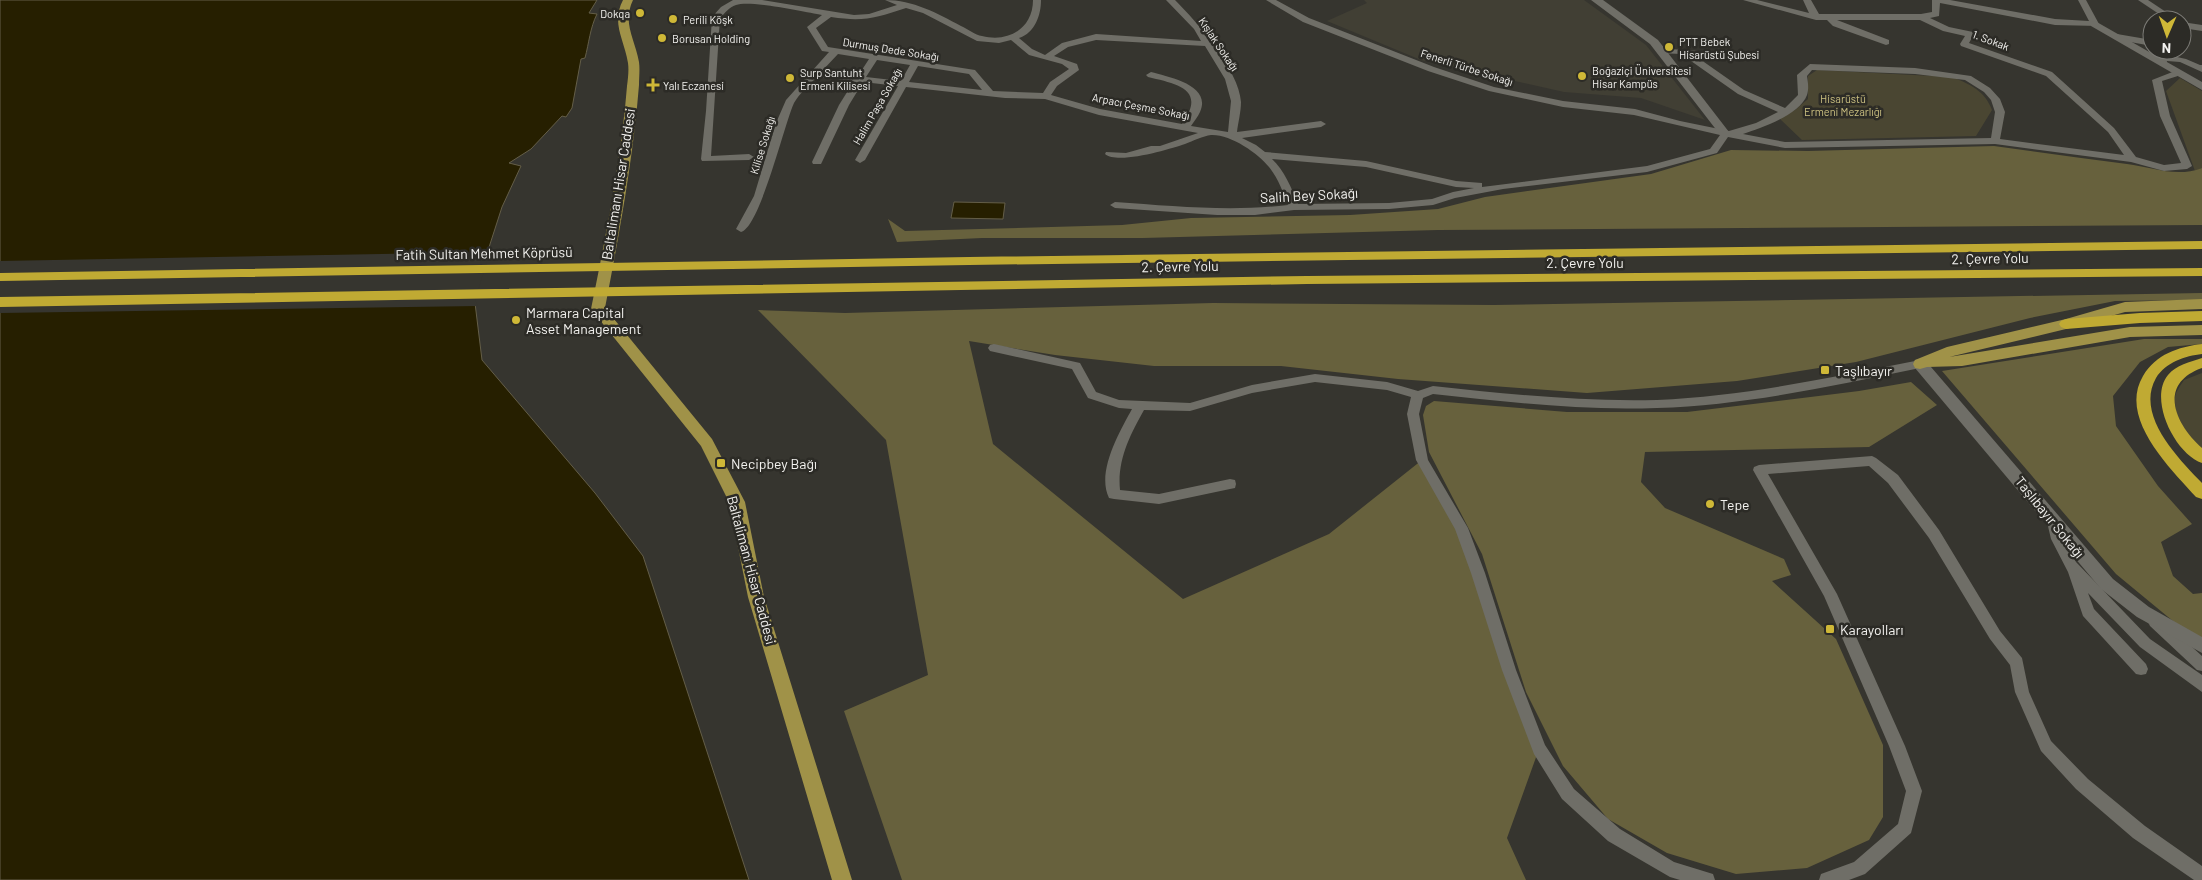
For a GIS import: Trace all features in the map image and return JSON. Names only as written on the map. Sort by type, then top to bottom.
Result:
[{"type":"highway","name":"2. Çevre Yolu","points":[[969,261],[2202,245]]},
{"type":"highway","name":"Fatih Sultan Mehmet Köprüsü","points":[[0,277],[969,261]]},
{"type":"highway","name":"2. Çevre Yolu","points":[[0,302],[1326,280],[2202,272]]},
{"type":"highway","points":[[2066,324],[2140,318],[2202,316]]},
{"type":"highway","points":[[2202,349],[2172,356],[2159,364],[2147,378],[2143,390],[2147,419],[2155,435],[2176,465],[2202,493]]},
{"type":"highway","points":[[2202,363],[2195,364],[2172,378],[2166,395],[2171,419],[2191,448],[2202,457]]},
{"type":"main road","name":"Baltalimanı Hisar Caddesi","points":[[628,0],[623,10],[622,19],[634,64],[633,86],[618,207],[598,308],[707,443],[737,502],[756,596],[842,880]]},
{"type":"main road","points":[[1920,364],[1947,352],[2066,324],[2125,307],[2202,304]]},
{"type":"main road","points":[[1920,364],[1962,361],[2130,332],[2202,330]]},
{"type":"street","points":[[749,157],[706,159],[711,111],[716,17],[726,6],[736,0],[753,1],[828,15],[870,18],[906,5]]},
{"type":"street","points":[[889,0],[926,11],[980,39],[998,40],[1022,34],[1032,22],[1037,0]]},
{"type":"street","name":"Kışlak Sokağı","points":[[1170,0],[1197,27],[1230,79],[1236,101],[1232,136]]},
{"type":"street","name":"Fenerli Türbe Sokağı","points":[[1270,0],[1306,20],[1431,69],[1492,89],[1563,104],[1635,112],[1679,124],[1785,145],[1995,141],[2132,159],[2164,168],[2187,166],[2165,116],[2157,80],[2171,69]]},
{"type":"street","points":[[1596,0],[1654,42],[1725,134],[1742,132],[1758,127],[1800,100],[1804,92],[1802,75],[1810,67],[1915,71],[1968,78],[1987,90],[1995,99],[2000,112],[1995,141]]},
{"type":"street","points":[[1747,0],[1816,17],[1921,17],[1936,14],[1936,0],[2056,22],[2095,24],[2202,87]]},
{"type":"street","points":[[1807,0],[1816,17]]},
{"type":"street","points":[[2082,0],[2095,24]]},
{"type":"street","points":[[2142,0],[2158,10]]},
{"type":"street","name":"Durmuş Dede Sokağı","points":[[828,15],[811,27],[825,48],[972,72],[990,93]]},
{"type":"street","points":[[1829,17],[1836,24],[1886,42]]},
{"type":"street","name":"1. Sokak","points":[[1921,17],[1946,29],[1970,34],[1964,44],[2049,74],[2111,130],[2132,159]]},
{"type":"street","points":[[1013,37],[1027,50],[1039,56],[1048,56],[1074,66],[1074,70],[1059,78],[1048,89],[1046,96]]},
{"type":"street","points":[[1048,56],[1064,44],[1096,37],[1208,44]]},
{"type":"street","points":[[2117,37],[2142,41]]},
{"type":"street","points":[[1659,50],[1752,57]]},
{"type":"street","name":"Kilise Sokağı","points":[[741,229],[759,196],[784,115],[791,100],[835,51]]},
{"type":"street","points":[[1685,53],[1741,92],[1784,111]]},
{"type":"street","points":[[817,162],[844,104],[874,57]]},
{"type":"street","points":[[2171,69],[2171,65],[2191,63],[2202,70]]},
{"type":"street","name":"Halim Paşa Sokağı","points":[[860,160],[915,64]]},
{"type":"street","name":"Arpacı Çeşme Sokağı","points":[[814,74],[990,93],[1046,96],[1099,112],[1232,136]]},
{"type":"street","points":[[1152,76],[1174,81],[1192,91],[1196,100],[1196,110],[1185,128]]},
{"type":"street","points":[[1232,136],[1321,124]]},
{"type":"street","points":[[1110,154],[1126,156],[1151,149],[1161,149],[1210,132]]},
{"type":"street","name":"Salih Bey Sokağı","points":[[1115,205],[1217,212],[1255,212],[1294,207],[1389,206],[1433,202],[1453,195],[1503,186],[1648,169],[1714,151],[1725,134]]},
{"type":"street","points":[[1232,136],[1253,147],[1273,165],[1294,207]]},
{"type":"street","name":"Salih Bey Sokağı","points":[[1261,155],[1366,164],[1456,184],[1503,186]]},
{"type":"street","points":[[1443,181],[1453,195]]},
{"type":"street","points":[[994,348],[1076,366],[1092,395],[1119,404],[1190,407],[1252,389],[1315,378],[1387,386],[1418,395],[1433,390],[1549,403],[1657,404],[1756,396],[1920,364]]},
{"type":"street","name":"Taşlıbayır Sokağı","points":[[1920,364],[2054,520],[2106,584],[2144,612],[2202,646]]},
{"type":"street","points":[[1418,395],[1413,414],[1422,460],[1461,528],[1478,572],[1509,670],[1539,749],[1568,794],[1614,835],[1670,869],[1707,880]]},
{"type":"street","points":[[1141,405],[1120,442],[1111,476],[1114,494],[1158,499],[1230,484]]},
{"type":"street","points":[[1827,880],[1859,868],[1905,828],[1914,791],[1897,746],[1830,594],[1759,470],[1872,461],[1893,479],[1934,534],[1994,635],[2017,663],[2022,692],[2046,746],[2082,784],[2139,832],[2202,876]]},
{"type":"street","points":[[2054,520],[2058,539],[2071,566],[2088,612],[2140,669]]},
{"type":"street","points":[[2071,566],[2145,644],[2192,674],[2202,685]]},
{"type":"street","points":[[2144,612],[2202,665]]},
{"type":"shaded area","points":[[0,0],[597,0],[589,13],[597,14],[591,30],[585,58],[581,59],[572,108],[566,117],[562,116],[531,149],[509,163],[521,166],[502,207],[472,300],[475,303],[482,360],[595,493],[643,556],[749,880],[0,880]]},
{"type":"shaded area","name":"Boğaziçi Üniversitesi Hisar Kampüs","points":[[1364,0],[1584,0],[1646,45],[1705,120],[1641,98],[1564,92],[1421,60],[1327,21],[1367,3]]},
{"type":"shaded area","points":[[1994,146],[2173,172],[2192,171],[2202,168],[2202,225],[1438,230],[1143,238],[982,238],[897,242],[888,219],[905,231],[1122,225],[1191,218],[1350,215],[1438,209],[1485,197],[1651,174],[1731,150],[1808,151]]},
{"type":"shaded area","points":[[954,202],[1005,203],[1003,219],[951,218]]},
{"type":"shaded area","points":[[2202,293],[2202,300],[2115,301],[2030,318],[1856,362],[1737,381],[1587,393],[1398,379],[1281,366],[1154,366],[1055,355],[969,341],[993,444],[1183,599],[1329,534],[1422,460],[1461,528],[1539,749],[1507,838],[1526,880],[902,880],[844,711],[928,675],[886,440],[758,310],[845,313],[1213,303],[1494,305]]},
{"type":"shaded area","points":[[2144,339],[2202,339],[2202,344],[2168,347],[2140,362],[2113,396],[2116,426],[2158,486],[2192,524],[2161,542],[2173,576],[2193,594],[2202,593],[2202,645],[2116,574],[1942,371]]},
{"type":"shaded area","points":[[1911,382],[1937,405],[1869,447],[1645,452],[1641,482],[1665,508],[1784,559],[1791,575],[1772,581],[1836,639],[1883,745],[1883,817],[1869,840],[1807,868],[1736,874],[1667,853],[1608,819],[1563,766],[1526,692],[1482,554],[1429,452],[1423,415],[1426,406],[1434,401],[1567,412],[1687,412],[1859,391]]},
{"type":"green space","name":"Hisarüstü Ermeni Mezarlığı","points":[[1817,70],[1952,77],[1965,82],[1981,93],[1992,110],[1976,136],[1802,140],[1779,118],[1795,110],[1808,99],[1808,76]]},
{"type":"green space","points":[[2180,78],[2202,91],[2202,168],[2195,171],[2166,91]]},
{"type":"green space","points":[[2202,373],[2202,451],[2191,441],[2182,428],[2175,406],[2175,396],[2184,380]]},
{"type":"pier","points":[[490,252],[475,300],[478,306],[0,313],[0,261]]},
{"type":"place","name":"Dokqa","points":[[640,13]]},
{"type":"place","name":"Perili Köşk","points":[[673,19]]},
{"type":"place","name":"Borusan Holding","points":[[662,38]]},
{"type":"place","name":"PTT Bebek Hisarüstü Şubesi","points":[[1669,47]]},
{"type":"place","name":"Boğaziçi Üniversitesi Hisar Kampüs","points":[[1582,76]]},
{"type":"place","name":"Surp Santuht Ermeni Kilisesi","points":[[790,78]]},
{"type":"place","name":"Yalı Eczanesi","points":[[653,85]]},
{"type":"place","name":"Marmara Capital Asset Management","points":[[516,320]]},
{"type":"place","name":"Taşlıbayır","points":[[1825,370]]},
{"type":"place","name":"Necipbey Bağı","points":[[721,463]]},
{"type":"place","name":"Tepe","points":[[1710,504]]},
{"type":"place","name":"Karayolları","points":[[1830,629]]}]
